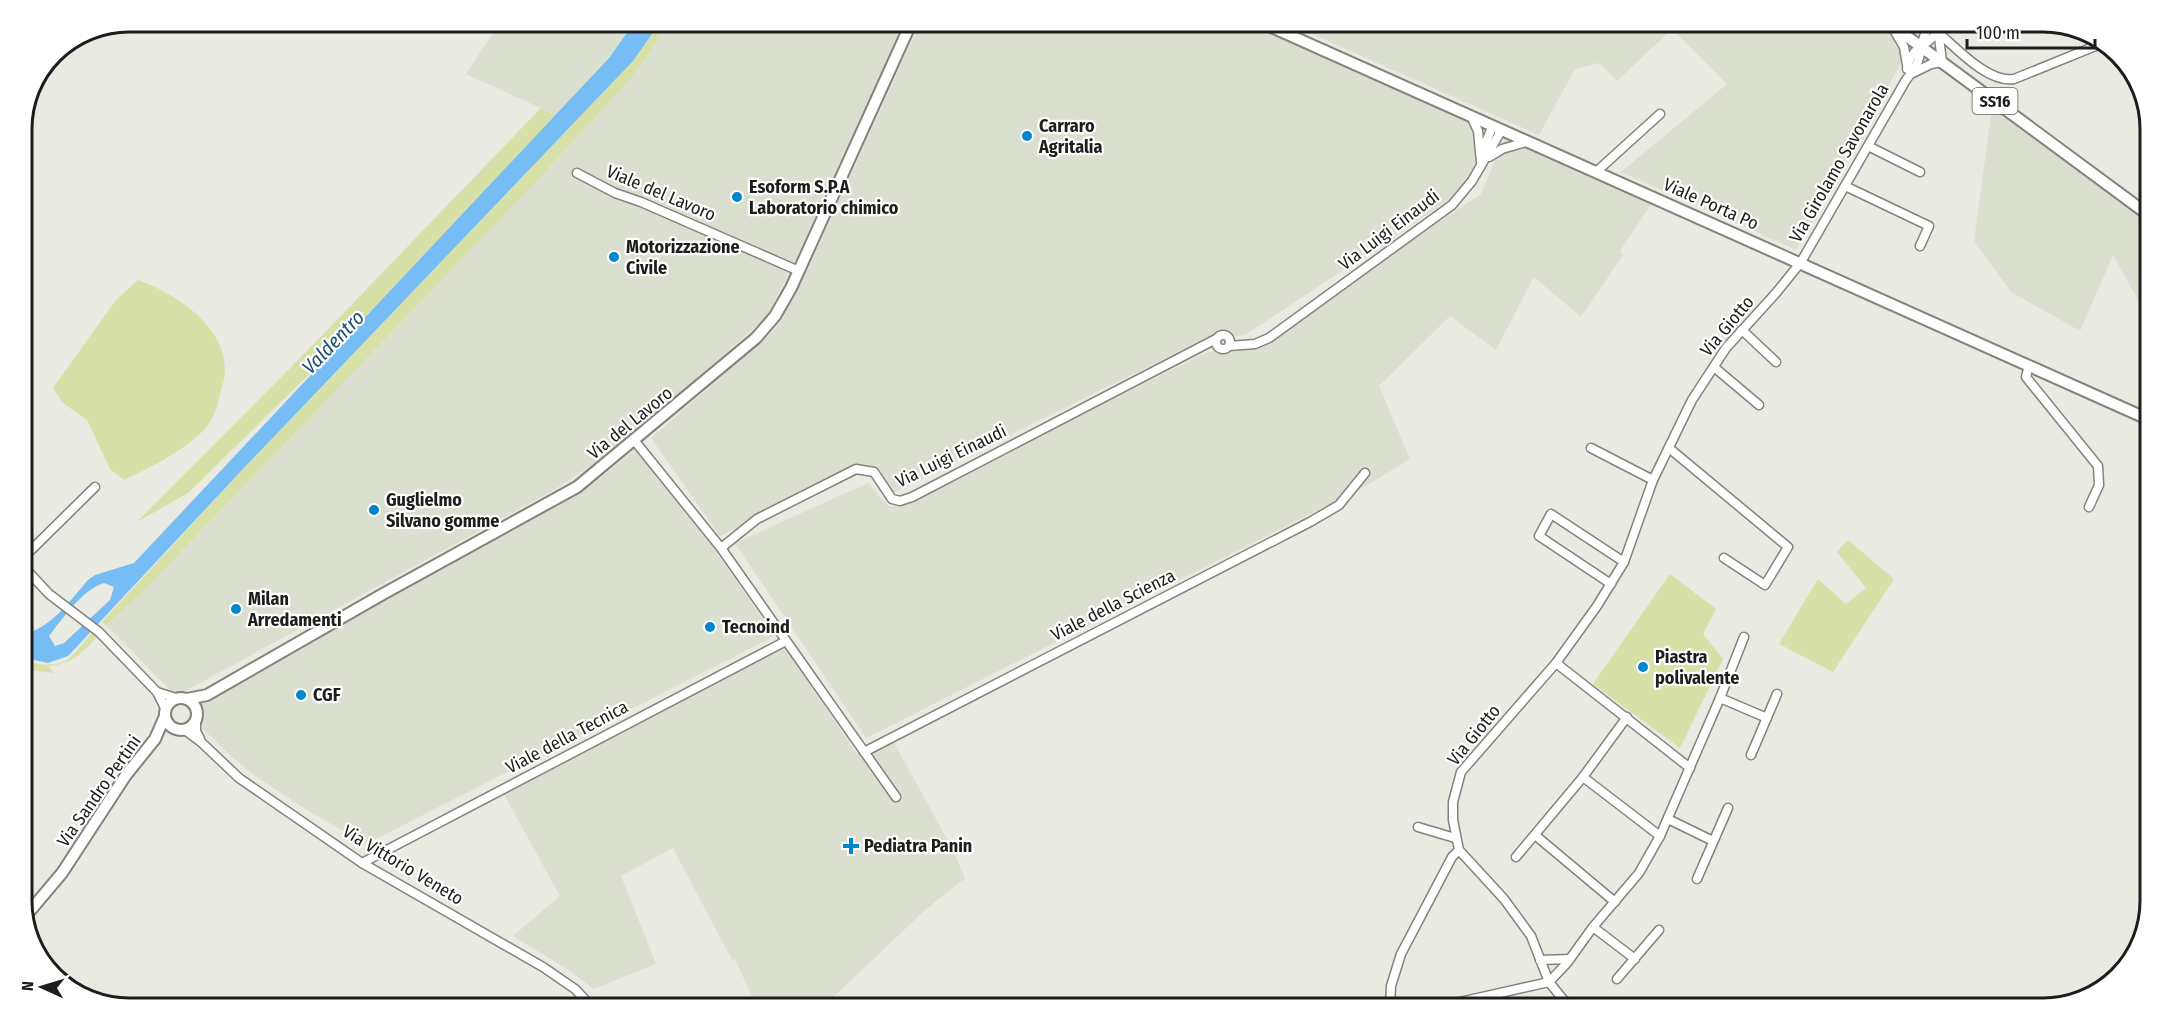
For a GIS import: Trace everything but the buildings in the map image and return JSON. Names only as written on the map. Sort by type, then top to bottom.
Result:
[{"type":"main road","name":"Via del Lavoro","points":[[207,695],[577,487],[756,338],[783,304],[907,32]]},
{"type":"main road","name":"Viale Porta Po","points":[[1282,32],[2139,415]]},
{"type":"main road","name":"SS16","points":[[1902,32],[2139,208]]},
{"type":"main road","points":[[155,739],[170,703],[182,698],[207,695]]},
{"type":"main road","points":[[155,739],[181,730],[197,717],[207,695]]},
{"type":"main road","points":[[182,698],[194,704],[197,717]]},
{"type":"main road","points":[[165,713],[170,726],[181,730]]},
{"type":"main road","name":"Via Sandro Pertini","points":[[32,908],[62,873],[126,775],[155,739]]},
{"type":"street","name":"Via Girolamo Savonarola","points":[[1896,32],[1904,47],[1908,74]]},
{"type":"street","points":[[1921,45],[1926,32]]},
{"type":"street","name":"Via Girolamo Savonarola","points":[[1801,262],[1919,58],[1921,45],[1931,40],[1937,32]]},
{"type":"street","points":[[1940,34],[1988,73],[2005,80],[2014,79],[2094,46]]},
{"type":"street","name":"Via Girolamo Savonarola","points":[[1908,74],[1942,62],[1940,34]]},
{"type":"street","points":[[1596,172],[1660,114]]},
{"type":"street","points":[[1472,118],[1478,131],[1481,162],[1502,149],[1526,142]]},
{"type":"street","name":"Via Luigi Einaudi","points":[[721,548],[757,519],[856,470],[874,472],[892,499],[900,501],[1214,342],[1221,350],[1229,342],[1242,345],[1255,344],[1269,338],[1452,205],[1472,182],[1481,162],[1484,146],[1496,129]]},
{"type":"street","points":[[1868,146],[1920,172]]},
{"type":"street","name":"Viale del Lavoro","points":[[577,173],[615,193],[641,201],[799,271]]},
{"type":"street","points":[[1845,186],[1929,226],[1920,246]]},
{"type":"street","name":"Via Giotto","points":[[1562,998],[1549,982],[1531,936],[1504,899],[1459,850],[1455,838],[1453,802],[1461,772],[1556,663],[1611,584],[1624,562],[1653,480],[1692,400],[1726,348],[1801,262]]},
{"type":"street","points":[[1742,330],[1776,362]]},
{"type":"street","points":[[2029,366],[2026,377],[2098,466],[2099,485],[2089,507]]},
{"type":"street","points":[[1714,367],[1759,405]]},
{"type":"street","points":[[634,440],[721,548],[896,797]]},
{"type":"street","points":[[1591,448],[1653,480]]},
{"type":"street","points":[[1669,448],[1788,547],[1765,585],[1724,558]]},
{"type":"street","name":"Viale della Scienza","points":[[864,752],[1310,522],[1339,505],[1365,473]]},
{"type":"street","points":[[32,551],[95,487]]},
{"type":"street","points":[[1611,584],[1539,536],[1551,514],[1624,562]]},
{"type":"street","points":[[32,574],[59,602],[99,632],[157,692],[165,713]]},
{"type":"street","points":[[1478,998],[1549,982],[1639,873],[1668,819],[1744,637]]},
{"type":"street","name":"Viale della Tecnica","points":[[362,863],[786,641]]},
{"type":"street","points":[[1556,663],[1628,717],[1690,768]]},
{"type":"street","points":[[157,692],[182,698]]},
{"type":"street","points":[[1751,755],[1777,694]]},
{"type":"street","points":[[1720,698],[1767,718]]},
{"type":"street","points":[[197,717],[196,731],[201,742]]},
{"type":"street","points":[[1516,857],[1583,777],[1628,717]]},
{"type":"street","name":"Via Vittorio Veneto","points":[[181,730],[201,742],[239,778],[362,863],[543,967],[575,989],[584,998]]},
{"type":"street","points":[[1583,777],[1660,836]]},
{"type":"street","points":[[1697,879],[1728,808]]},
{"type":"street","points":[[1668,819],[1713,841]]},
{"type":"street","points":[[1418,827],[1455,838]]},
{"type":"street","points":[[1534,835],[1615,902]]},
{"type":"street","points":[[1391,998],[1401,954],[1452,857],[1459,850]]},
{"type":"street","points":[[1593,927],[1635,959]]},
{"type":"street","points":[[1617,979],[1659,930]]},
{"type":"street","points":[[1540,960],[1568,961]]},
{"type":"shaded area","points":[[494,32],[621,32],[626,35],[610,57],[556,115],[466,74]]},
{"type":"shaded area","points":[[663,32],[899,32],[794,263],[768,314],[758,325],[642,425],[592,465],[554,490],[176,696],[106,625],[136,599],[532,186],[644,61]]},
{"type":"shaded area","points":[[916,32],[1269,32],[1469,120],[1479,130],[1481,160],[1471,185],[1245,335],[1204,339],[893,493],[874,471],[868,469],[720,536],[651,438],[768,336],[780,323],[808,269]]},
{"type":"shaded area","points":[[1308,32],[1669,32],[1617,81],[1599,63],[1575,69],[1539,135]]},
{"type":"shaded area","points":[[1675,32],[1887,32],[1897,39],[1905,55],[1796,250],[1621,172],[1727,84]]},
{"type":"shaded area","points":[[1992,108],[2139,215],[2139,302],[2113,255],[2080,331],[2011,292],[1974,241]]},
{"type":"shaded area","points":[[1505,137],[1652,203],[1620,251],[1623,255],[1581,317],[1534,277],[1496,350],[1450,316],[1379,386],[1410,459],[1331,507],[1324,507],[866,738],[735,543],[868,483],[887,505],[893,507],[1208,352],[1250,347],[1481,194]]},
{"type":"shaded area","points":[[641,445],[775,636],[374,840],[362,842],[258,778],[201,727],[186,708],[562,503],[601,477]]},
{"type":"shaded area","points":[[784,646],[856,753],[863,754],[892,739],[953,850],[965,878],[924,911],[833,998],[753,998],[735,959],[732,960],[673,848],[621,876],[656,964],[594,989],[567,969],[513,936],[560,896],[501,789]]},
{"type":"green space","points":[[653,32],[663,32],[631,78],[532,186],[136,599],[106,625],[102,622],[242,470],[633,61]]},
{"type":"green space","points":[[541,108],[556,115],[333,351],[188,493],[137,522],[306,352]]},
{"type":"green space","points":[[138,280],[167,293],[196,313],[217,340],[223,355],[225,373],[215,412],[203,431],[166,458],[124,480],[110,469],[87,420],[63,403],[53,388],[116,300]]},
{"type":"green space","points":[[1848,540],[1894,579],[1833,672],[1779,644],[1818,579],[1846,604],[1866,588],[1837,552]]},
{"type":"green space","points":[[1670,574],[1716,609],[1703,634],[1723,659],[1680,748],[1593,684]]},
{"type":"green space","points":[[92,633],[97,637],[76,657],[64,663],[48,666],[54,673],[32,670],[32,663],[57,664],[75,653]]},
{"type":"water","points":[[627,32],[653,32],[633,61],[242,470],[68,656],[48,663],[32,659],[32,632],[58,614],[95,575],[134,563],[610,57]],"holes":[[[104,583],[114,587],[110,600],[64,643],[55,646],[49,636],[88,591]]]},
{"type":"place","name":"Carraro Agritalia","points":[[1027,136]]},
{"type":"place","name":"Esoform S.P.A Laboratorio chimico","points":[[737,197]]},
{"type":"place","name":"Motorizzazione Civile","points":[[614,257]]},
{"type":"place","name":"Guglielmo Silvano gomme","points":[[374,510]]},
{"type":"place","name":"Milan Arredamenti","points":[[236,609]]},
{"type":"place","name":"Tecnoind","points":[[710,627]]},
{"type":"place","name":"Piastra polivalente","points":[[1643,667]]},
{"type":"place","name":"CGF","points":[[301,695]]},
{"type":"place","name":"Pediatra Panin","points":[[851,846]]},
{"type":"water label","name":"Valdentro","points":[[333,342]]}]
